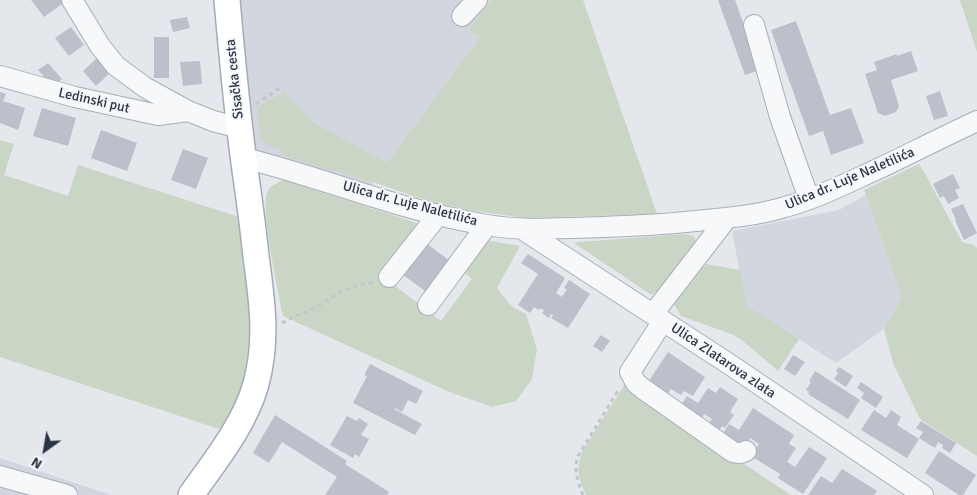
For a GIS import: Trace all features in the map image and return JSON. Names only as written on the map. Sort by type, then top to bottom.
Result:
[{"type":"main road","name":"Sisačka cesta","points":[[227,0],[244,158]]},
{"type":"main road","points":[[191,495],[237,427],[252,397],[260,367],[263,343],[263,312],[244,158]]},
{"type":"street","name":"Ledinski put","points":[[72,0],[100,46],[116,66],[146,88],[188,111],[213,121],[240,128]]},
{"type":"street","points":[[462,16],[477,0]]},
{"type":"street","points":[[754,25],[780,118],[809,199]]},
{"type":"street","name":"Ledinski put","points":[[0,76],[75,97],[158,116],[188,111]]},
{"type":"street","name":"Ulica dr. Luje Naletilića","points":[[244,158],[408,207],[488,225],[522,229],[628,227],[727,218],[776,210],[809,199],[858,178],[977,121]]},
{"type":"street","points":[[389,277],[438,215]]},
{"type":"street","points":[[727,218],[658,317],[630,372],[636,383],[733,452],[738,454],[746,451]]},
{"type":"street","points":[[428,305],[488,225]]},
{"type":"street","name":"Ulica Zlatarova zlata","points":[[522,229],[658,317],[923,495]]},
{"type":"street","points":[[0,476],[67,495]]},
{"type":"path","points":[[255,104],[280,88]]},
{"type":"path","points":[[276,327],[293,317],[311,310],[342,291],[389,277]]},
{"type":"path","points":[[583,495],[576,475],[578,456],[630,372]]},
{"type":"shaded area","points":[[227,0],[491,0],[469,31],[480,37],[366,194],[244,158]]},
{"type":"shaded area","points":[[866,195],[902,297],[884,329],[836,363],[746,305],[732,231],[839,210]]},
{"type":"shaded area","points":[[0,458],[111,495],[0,495]]},
{"type":"green space","points":[[491,0],[583,0],[657,214],[526,218],[467,210],[431,202],[376,183],[282,156],[283,151],[261,140],[257,107],[284,92],[314,123],[387,163],[480,37],[469,31]]},
{"type":"green space","points":[[960,0],[977,0],[977,52]]},
{"type":"green space","points":[[0,140],[14,144],[4,175],[68,196],[78,165],[242,218],[249,302],[248,344],[242,385],[222,430],[0,357]]},
{"type":"green space","points":[[919,164],[962,242],[977,248],[977,456],[920,419],[893,363],[884,329],[902,297],[864,190]]},
{"type":"green space","points":[[284,180],[423,225],[382,276],[441,321],[472,279],[464,272],[486,240],[520,246],[497,288],[511,306],[526,314],[537,349],[532,379],[516,401],[492,407],[447,391],[283,316],[268,231],[266,199],[268,190]]},
{"type":"green space","points":[[686,234],[694,236],[696,242],[653,294],[650,294],[574,243],[579,242]]},
{"type":"green space","points":[[706,264],[740,270],[746,305],[799,339],[778,371],[734,335],[681,316],[674,304]]},
{"type":"green space","points":[[627,381],[735,458],[791,495],[586,495],[578,473],[583,450]]},
{"type":"building","points":[[31,0],[63,0],[65,2],[44,17]]},
{"type":"building","points":[[718,0],[735,0],[760,70],[745,75]]},
{"type":"building","points":[[187,17],[190,28],[173,32],[170,20]]},
{"type":"building","points":[[796,21],[830,115],[851,108],[864,143],[831,155],[823,131],[809,136],[771,30]]},
{"type":"building","points":[[71,27],[84,45],[69,56],[55,38]]},
{"type":"building","points":[[154,37],[169,37],[169,78],[154,78]]},
{"type":"building","points":[[911,51],[918,71],[891,80],[899,106],[896,112],[885,116],[878,113],[865,74],[877,70],[874,62]]},
{"type":"building","points":[[98,57],[111,72],[96,86],[83,71]]},
{"type":"building","points":[[200,61],[202,84],[183,86],[180,62]]},
{"type":"building","points":[[48,63],[62,79],[52,86],[38,70]]},
{"type":"building","points":[[940,91],[948,116],[934,120],[926,96]]},
{"type":"building","points":[[0,92],[6,94],[3,101],[25,108],[18,130],[0,123]]},
{"type":"building","points":[[42,108],[76,118],[68,146],[33,136]]},
{"type":"building","points":[[101,130],[137,143],[127,171],[91,158]]},
{"type":"building","points":[[183,149],[208,158],[196,189],[171,180]]},
{"type":"building","points":[[953,174],[960,188],[955,190],[959,198],[948,204],[944,196],[940,198],[933,184]]},
{"type":"building","points":[[963,204],[977,233],[964,240],[951,209]]},
{"type":"building","points":[[426,243],[450,261],[428,293],[403,275]]},
{"type":"building","points":[[528,254],[565,278],[556,293],[562,297],[567,289],[564,288],[569,280],[590,294],[568,328],[551,318],[553,315],[551,314],[549,318],[542,313],[544,310],[540,308],[539,310],[534,307],[530,313],[518,305],[538,274],[521,263]]},
{"type":"building","points":[[601,335],[610,341],[602,352],[593,346]]},
{"type":"building","points":[[668,352],[705,377],[693,396],[684,391],[681,395],[671,389],[665,397],[647,384]]},
{"type":"building","points":[[793,355],[805,362],[795,376],[784,369]]},
{"type":"building","points":[[370,364],[423,391],[416,404],[408,400],[402,412],[394,409],[422,424],[415,435],[353,403],[367,376],[364,375]]},
{"type":"building","points":[[839,367],[853,376],[846,387],[834,379]]},
{"type":"building","points":[[815,371],[860,400],[848,419],[808,394],[809,392],[806,390]]},
{"type":"building","points":[[861,382],[883,397],[876,408],[861,398],[864,393],[857,388]]},
{"type":"building","points":[[720,387],[738,399],[730,412],[734,415],[725,428],[722,426],[717,434],[706,427],[712,419],[704,414],[702,418],[696,414],[693,418],[679,409],[687,396],[698,403],[708,388],[716,393]]},
{"type":"building","points":[[753,408],[794,435],[789,444],[796,448],[787,462],[795,467],[809,447],[827,458],[803,494],[778,478],[780,474],[751,456],[759,444],[750,438],[743,450],[721,436],[729,424],[739,430]]},
{"type":"building","points":[[874,410],[886,418],[891,410],[901,417],[897,425],[919,439],[907,458],[861,430]]},
{"type":"building","points":[[275,415],[347,461],[345,464],[389,492],[387,495],[325,495],[337,477],[282,442],[269,463],[253,453]]},
{"type":"building","points":[[347,416],[357,421],[359,418],[368,424],[361,435],[369,439],[359,457],[355,454],[353,458],[330,445]]},
{"type":"building","points":[[921,421],[956,443],[950,453],[942,448],[943,445],[938,442],[935,448],[919,438],[923,432],[916,428]]},
{"type":"building","points":[[939,451],[976,475],[963,495],[959,495],[925,473]]},
{"type":"building","points":[[842,469],[877,491],[874,495],[808,495],[821,476],[832,483]]}]
